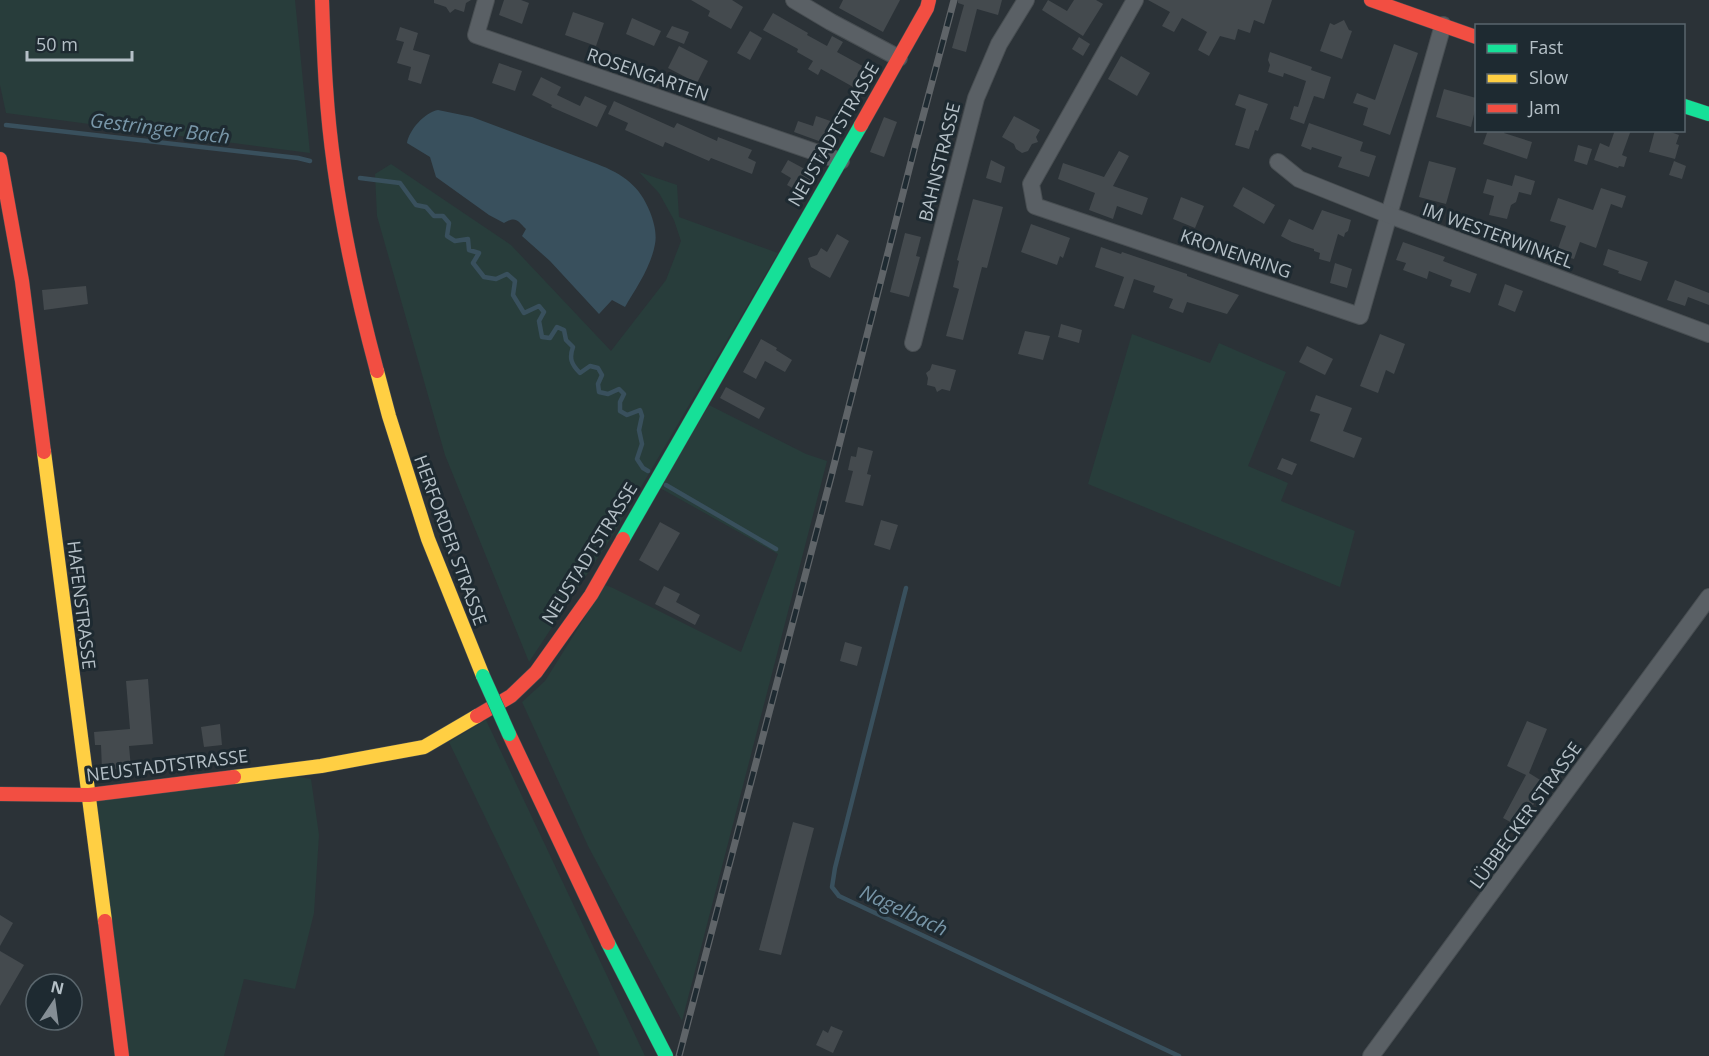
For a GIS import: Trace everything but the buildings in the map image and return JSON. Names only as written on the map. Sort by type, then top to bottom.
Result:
[{"type":"street","name":"HERFORDER STRASSE","points":[[322,0],[326,88],[332,147],[359,305],[389,417],[428,539],[508,734],[594,917],[666,1056]]},
{"type":"street","name":"ROSENGARTEN","points":[[486,0],[476,35],[841,161]]},
{"type":"street","name":"NEUSTADTSTRASSE","points":[[794,0],[899,58]]},
{"type":"street","name":"NEUSTADTSTRASSE","points":[[0,794],[89,795],[321,766],[424,747],[511,696],[536,672],[591,595],[841,161],[927,8],[929,0]]},
{"type":"street","name":"BAHNSTRASSE","points":[[913,343],[976,98],[999,44],[1026,0]]},
{"type":"street","name":"KRONENRING","points":[[1135,0],[1031,184],[1035,206],[1360,316],[1443,25]]},
{"type":"street","points":[[1371,0],[1475,37]]},
{"type":"street","points":[[1685,107],[1709,114]]},
{"type":"street","name":"HAFENSTRASSE","points":[[0,159],[22,281],[122,1056]]},
{"type":"street","name":"IM WESTERWINKEL","points":[[1278,162],[1299,179],[1389,215],[1709,334]]},
{"type":"street","name":"LÜBBECKER STRASSE","points":[[1371,1056],[1709,597]]},
{"type":"green space","points":[[0,0],[295,0],[310,153],[6,113],[0,85]]},
{"type":"green space","points":[[391,164],[511,245],[611,351],[666,280],[681,241],[674,220],[659,193],[639,172],[677,185],[679,217],[778,253],[613,535],[529,662],[445,455],[377,216],[375,174]]},
{"type":"green space","points":[[1132,334],[1210,363],[1219,343],[1286,372],[1248,466],[1288,483],[1281,501],[1355,531],[1340,587],[1088,484]]},
{"type":"green space","points":[[709,405],[806,454],[827,461],[682,1021],[588,846],[522,702],[545,681],[605,585],[741,652],[778,554],[660,488]]},
{"type":"green space","points":[[486,720],[645,1056],[600,1056],[449,742]]},
{"type":"green space","points":[[288,775],[311,779],[319,835],[314,913],[295,989],[244,979],[224,1056],[129,1056],[93,798]]},
{"type":"water","points":[[438,110],[472,117],[597,164],[615,172],[636,188],[650,212],[656,240],[647,269],[625,307],[612,300],[599,314],[550,261],[522,236],[526,229],[518,221],[514,219],[504,223],[489,215],[436,177],[430,157],[407,143],[418,122]]},
{"type":"waterway","name":"Gestringer Bach","points":[[6,125],[310,161]]},
{"type":"waterway","name":"Gestringer Bach","points":[[360,178],[400,183],[416,205],[426,207],[434,216],[443,216],[449,223],[447,236],[455,241],[468,239],[469,250],[479,253],[473,263],[484,277],[496,279],[507,274],[515,281],[513,295],[524,313],[539,306],[544,312],[539,321],[542,337],[550,338],[557,327],[564,330],[566,340],[573,347],[572,361],[580,373],[590,366],[598,368],[602,375],[598,384],[599,392],[608,394],[619,389],[624,394],[620,402],[620,411],[627,415],[640,410],[642,416],[639,430],[642,444],[637,459],[648,471]]},
{"type":"waterway","name":"Gestringer Bach","points":[[666,485],[776,549]]},
{"type":"waterway","name":"Nagelbach","points":[[906,588],[832,887],[839,896],[1179,1056]]},
{"type":"railway","points":[[679,1056],[954,0]]},
{"type":"traffic: fast","points":[[1685,106],[1709,114]]},
{"type":"traffic: fast","points":[[623,539],[861,125]]},
{"type":"traffic: fast","points":[[483,676],[509,734]]},
{"type":"traffic: fast","points":[[608,943],[666,1056]]},
{"type":"traffic: slow","points":[[377,371],[428,539],[483,676]]},
{"type":"traffic: slow","points":[[44,452],[105,921]]},
{"type":"traffic: slow","points":[[234,777],[321,766],[424,747],[477,716]]},
{"type":"traffic: jam","points":[[322,0],[329,123],[338,195],[351,266],[377,371]]},
{"type":"traffic: jam","points":[[861,125],[927,8],[929,0]]},
{"type":"traffic: jam","points":[[1371,0],[1475,37]]},
{"type":"traffic: jam","points":[[0,159],[22,281],[44,452]]},
{"type":"traffic: jam","points":[[477,716],[511,696],[536,672],[591,595],[623,539]]},
{"type":"traffic: jam","points":[[509,734],[608,943]]},
{"type":"traffic: jam","points":[[0,794],[89,795],[234,777]]},
{"type":"traffic: jam","points":[[105,921],[122,1056]]}]
